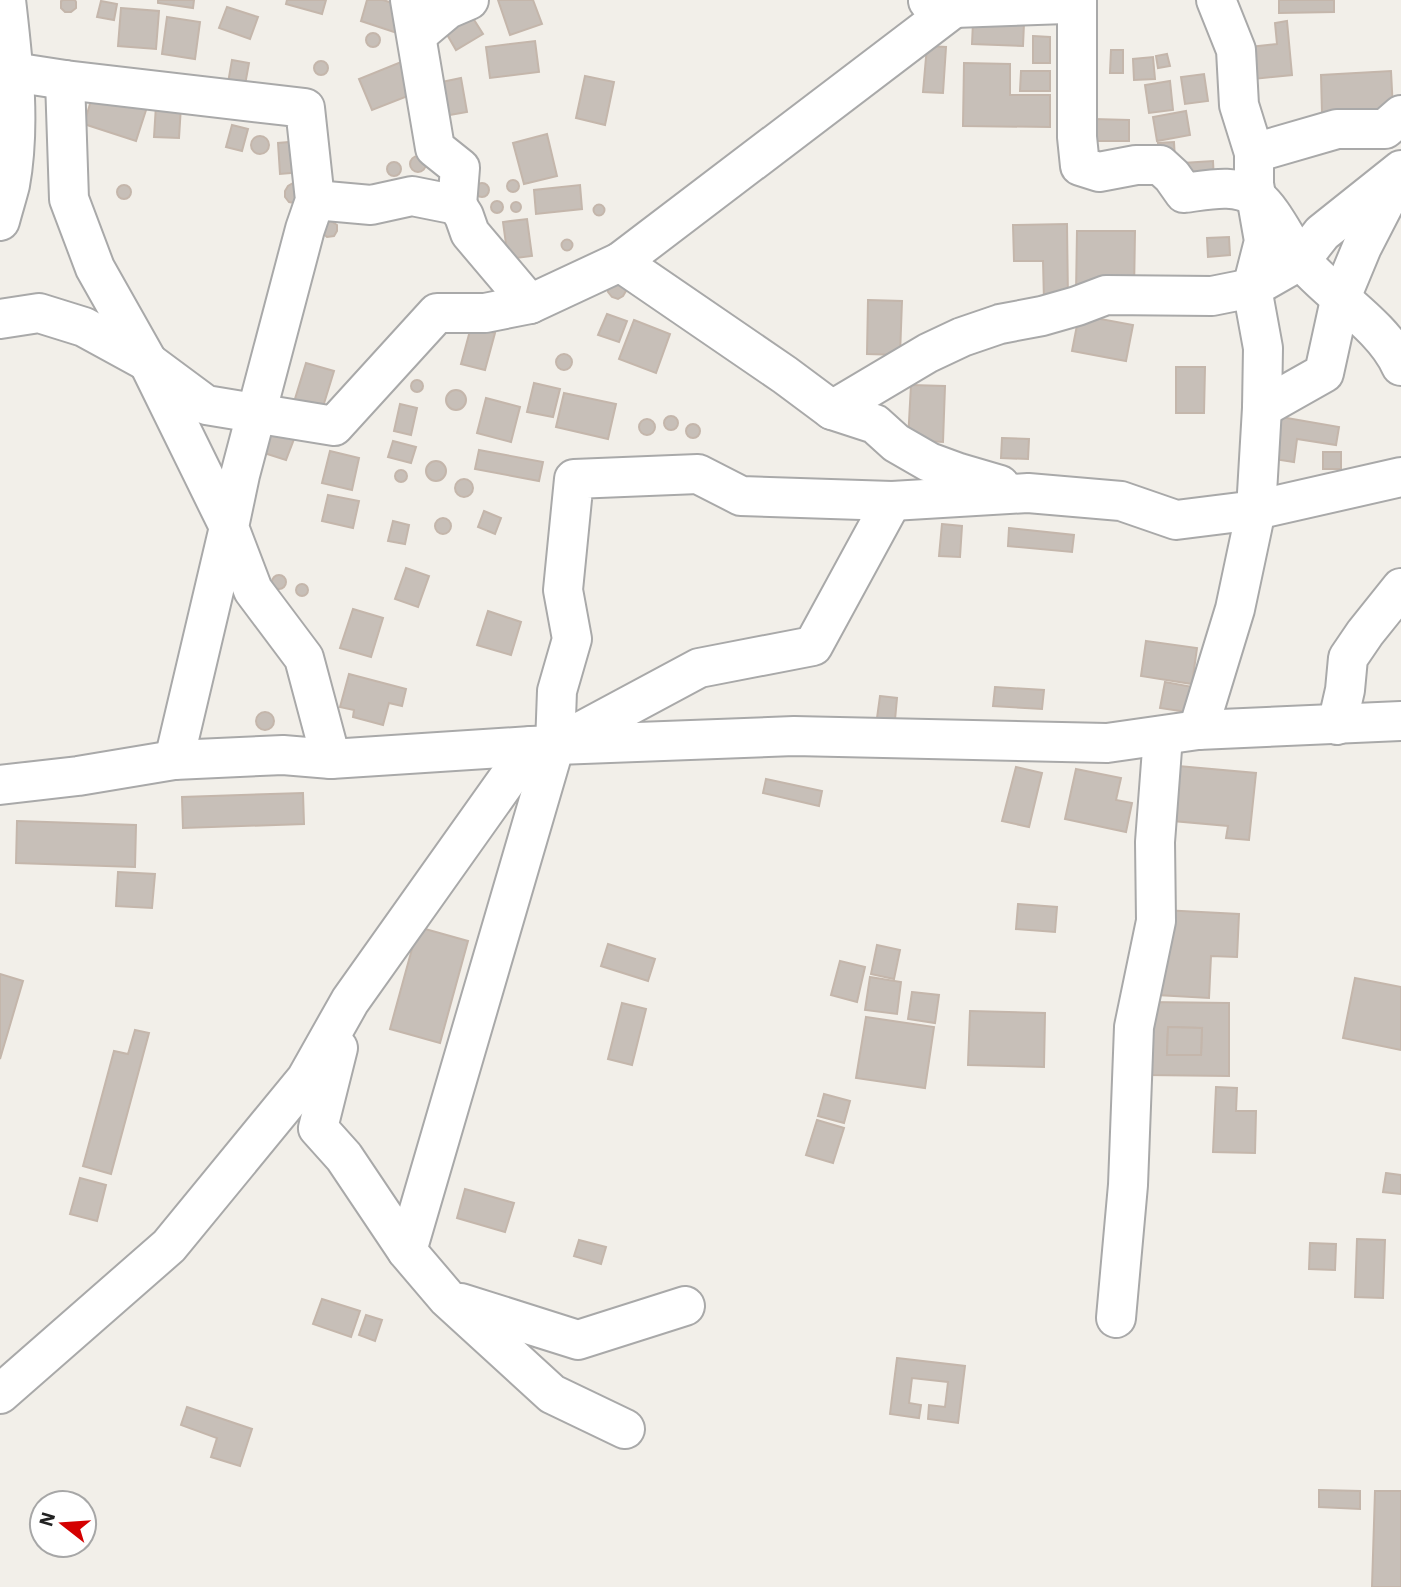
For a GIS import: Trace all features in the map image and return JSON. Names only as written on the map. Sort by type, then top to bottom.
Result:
[{"type":"street","points":[[0,222],[10,185],[14,149],[7,71],[6,0]]},
{"type":"street","points":[[468,0],[448,9],[414,17],[435,148],[460,168],[457,205],[470,233],[530,304]]},
{"type":"street","points":[[0,319],[39,313],[84,327],[148,362],[206,405],[334,426],[438,313],[485,313],[530,304],[620,262],[938,4],[1066,4],[1077,0],[1077,137],[1080,166],[1099,172],[1136,165],[1160,165],[1184,193],[1233,188],[1257,198],[1301,260],[1340,300],[1363,318],[1396,355],[1401,366]]},
{"type":"street","points":[[1116,1318],[1128,1185],[1134,1027],[1156,921],[1155,842],[1181,733],[1235,609],[1256,510],[1263,348],[1252,288],[1264,241],[1254,184],[1254,153],[1239,105],[1236,50],[1216,0]]},
{"type":"street","points":[[7,71],[305,108],[315,200],[240,475],[174,760]]},
{"type":"street","points":[[65,80],[69,200],[95,268],[148,362],[229,527],[253,590],[304,658],[331,759]]},
{"type":"street","points":[[1254,153],[1337,129],[1385,129],[1401,115]]},
{"type":"street","points":[[832,410],[928,353],[962,337],[1000,324],[1042,316],[1106,295],[1212,296],[1252,288],[1301,260],[1322,233],[1401,170]]},
{"type":"street","points":[[1262,408],[1324,373],[1340,300],[1362,247],[1401,170]]},
{"type":"street","points":[[315,200],[371,205],[412,197],[457,205]]},
{"type":"street","points":[[620,262],[832,410],[875,424],[896,443],[929,462],[1028,493]]},
{"type":"street","points":[[407,1251],[572,639],[563,590],[574,479],[698,474],[741,496],[892,501],[1028,493],[1121,501],[1176,520],[1256,510],[1401,477]]},
{"type":"street","points":[[0,1394],[169,1246],[306,1079],[350,1002],[543,746],[699,668],[813,646],[892,501]]},
{"type":"street","points":[[1337,724],[1345,690],[1348,658],[1365,632],[1401,588]]},
{"type":"street","points":[[0,785],[78,776],[174,760],[284,755],[331,759],[543,746],[794,736],[1107,743],[1181,733],[1401,722]]},
{"type":"street","points":[[350,1002],[318,1128],[344,1157],[407,1251],[447,1298],[552,1394],[625,1429]]},
{"type":"street","points":[[447,1298],[578,1340],[685,1306]]},
{"type":"building","points":[[63,0],[75,0],[76,8],[65,12],[61,8]]},
{"type":"building","points":[[158,0],[194,0],[193,8],[158,3]]},
{"type":"building","points":[[287,0],[326,0],[322,14],[286,4]]},
{"type":"building","points":[[367,0],[383,0],[405,7],[397,33],[361,21]]},
{"type":"building","points":[[498,0],[533,0],[542,24],[510,35]]},
{"type":"building","points":[[1279,0],[1334,0],[1334,12],[1279,13]]},
{"type":"building","points":[[101,1],[117,4],[114,20],[97,17]]},
{"type":"building","points":[[227,7],[258,17],[250,39],[219,28]]},
{"type":"building","points":[[121,8],[159,11],[156,49],[118,46]]},
{"type":"building","points":[[471,15],[483,34],[456,50],[445,31]]},
{"type":"building","points":[[167,17],[200,22],[195,59],[162,54]]},
{"type":"building","points":[[1287,21],[1292,75],[1244,80],[1241,48],[1277,44],[1275,23]]},
{"type":"building","points":[[973,22],[1024,23],[1023,46],[972,44]]},
{"type":"building","points":[[373,33],[378,35],[378,45],[373,47],[368,45],[366,40],[368,35]]},
{"type":"building","points":[[1033,36],[1050,37],[1050,63],[1033,63]]},
{"type":"building","points":[[535,41],[539,72],[490,78],[486,47]]},
{"type":"building","points":[[927,46],[946,47],[943,93],[923,92]]},
{"type":"building","points":[[1111,50],[1123,50],[1123,73],[1110,73]]},
{"type":"building","points":[[1167,54],[1170,66],[1158,68],[1156,56]]},
{"type":"building","points":[[1153,57],[1155,79],[1134,80],[1133,59]]},
{"type":"building","points":[[232,60],[249,63],[245,85],[228,83]]},
{"type":"building","points":[[318,61],[324,61],[328,68],[324,75],[318,75],[314,71],[314,65]]},
{"type":"building","points":[[401,62],[413,94],[372,110],[359,79]]},
{"type":"building","points":[[964,63],[1010,64],[1010,95],[1050,95],[1050,127],[963,126]]},
{"type":"building","points":[[1021,71],[1050,71],[1050,91],[1020,91]]},
{"type":"building","points":[[1391,71],[1393,110],[1322,113],[1321,75]]},
{"type":"building","points":[[1204,74],[1208,101],[1185,104],[1181,77]]},
{"type":"building","points":[[585,76],[614,82],[605,125],[576,118]]},
{"type":"building","points":[[461,78],[467,112],[438,117],[432,84]]},
{"type":"building","points":[[1170,81],[1173,110],[1149,113],[1145,85]]},
{"type":"building","points":[[95,87],[148,104],[136,141],[84,124]]},
{"type":"building","points":[[156,105],[181,106],[179,138],[154,137]]},
{"type":"building","points":[[1186,111],[1190,135],[1157,141],[1153,117]]},
{"type":"building","points":[[1093,119],[1129,120],[1129,141],[1093,141]]},
{"type":"building","points":[[232,125],[248,129],[242,151],[226,147]]},
{"type":"building","points":[[547,134],[557,176],[524,184],[513,143]]},
{"type":"building","points":[[256,136],[264,136],[269,145],[267,152],[256,154],[251,149],[251,141]]},
{"type":"building","points":[[300,141],[302,172],[280,174],[278,143]]},
{"type":"building","points":[[1174,142],[1175,160],[1159,161],[1158,143]]},
{"type":"building","points":[[418,156],[426,164],[418,172],[410,164]]},
{"type":"building","points":[[1213,161],[1214,182],[1185,185],[1183,163]]},
{"type":"building","points":[[394,162],[399,164],[399,174],[394,176],[389,174],[387,169],[389,164]]},
{"type":"building","points":[[513,180],[519,186],[513,192],[507,186]]},
{"type":"building","points":[[293,183],[300,185],[295,203],[289,202],[285,197],[285,191]]},
{"type":"building","points":[[479,183],[485,183],[489,190],[485,197],[479,197],[475,193],[475,187]]},
{"type":"building","points":[[121,185],[127,185],[131,192],[127,199],[121,199],[117,195],[117,189]]},
{"type":"building","points":[[580,185],[582,209],[536,214],[534,190]]},
{"type":"building","points":[[497,201],[503,207],[497,213],[491,207]]},
{"type":"building","points":[[516,202],[521,207],[516,212],[511,207]]},
{"type":"building","points":[[599,204],[605,210],[599,216],[593,210]]},
{"type":"building","points":[[527,219],[532,256],[508,259],[503,222]]},
{"type":"building","points":[[331,221],[337,225],[337,231],[334,236],[327,237],[322,233],[325,222]]},
{"type":"building","points":[[1067,224],[1068,301],[1044,301],[1043,261],[1014,261],[1013,225]]},
{"type":"building","points":[[1077,231],[1135,231],[1134,293],[1076,293]]},
{"type":"building","points":[[1229,237],[1230,255],[1208,257],[1207,238]]},
{"type":"building","points":[[567,239],[573,245],[567,251],[561,245]]},
{"type":"building","points":[[622,280],[626,291],[618,299],[612,297],[608,286]]},
{"type":"building","points":[[868,300],[902,301],[900,355],[867,354]]},
{"type":"building","points":[[607,314],[627,321],[619,342],[598,335]]},
{"type":"building","points":[[1079,315],[1133,325],[1126,361],[1072,351]]},
{"type":"building","points":[[634,320],[670,334],[656,373],[619,359]]},
{"type":"building","points":[[471,327],[495,333],[485,370],[461,364]]},
{"type":"building","points":[[564,354],[572,362],[564,370],[556,362]]},
{"type":"building","points":[[306,363],[334,371],[322,410],[294,402]]},
{"type":"building","points":[[1176,367],[1205,367],[1204,413],[1176,413]]},
{"type":"building","points":[[417,380],[423,386],[417,392],[411,386]]},
{"type":"building","points":[[534,383],[560,389],[553,417],[527,412]]},
{"type":"building","points":[[911,385],[945,386],[943,442],[908,440]]},
{"type":"building","points":[[456,390],[463,393],[466,400],[463,407],[456,410],[449,407],[446,400],[449,393]]},
{"type":"building","points":[[564,393],[616,404],[608,439],[556,427]]},
{"type":"building","points":[[486,398],[520,407],[511,442],[477,433]]},
{"type":"building","points":[[400,404],[417,408],[411,435],[394,431]]},
{"type":"building","points":[[668,416],[674,416],[678,423],[674,430],[668,430],[664,426],[664,420]]},
{"type":"building","points":[[1281,417],[1339,427],[1336,445],[1297,439],[1294,462],[1274,459]]},
{"type":"building","points":[[647,419],[653,421],[653,433],[647,435],[641,433],[639,427],[641,421]]},
{"type":"building","points":[[693,424],[698,426],[698,436],[693,438],[688,436],[686,431],[688,426]]},
{"type":"building","points":[[266,429],[294,439],[286,460],[258,451]]},
{"type":"building","points":[[1002,438],[1029,439],[1028,459],[1001,458]]},
{"type":"building","points":[[393,441],[416,447],[411,463],[388,457]]},
{"type":"building","points":[[479,450],[543,462],[539,481],[475,469]]},
{"type":"building","points":[[330,451],[359,458],[352,490],[322,483]]},
{"type":"building","points":[[1323,452],[1341,452],[1341,469],[1323,469]]},
{"type":"building","points":[[436,461],[443,464],[446,471],[443,478],[436,481],[429,478],[426,471],[429,464]]},
{"type":"building","points":[[396,471],[406,471],[406,481],[396,481]]},
{"type":"building","points":[[464,479],[472,484],[473,488],[468,496],[464,497],[456,492],[455,488],[460,480]]},
{"type":"building","points":[[328,495],[359,501],[353,528],[322,521]]},
{"type":"building","points":[[484,511],[501,518],[495,534],[478,527]]},
{"type":"building","points":[[440,518],[446,518],[451,526],[449,532],[440,534],[435,529],[435,523]]},
{"type":"building","points":[[393,521],[409,525],[405,544],[388,541]]},
{"type":"building","points":[[942,524],[962,526],[960,557],[939,556]]},
{"type":"building","points":[[1009,528],[1074,535],[1072,552],[1008,546]]},
{"type":"building","points":[[406,568],[429,576],[418,607],[395,599]]},
{"type":"building","points":[[276,575],[282,575],[286,582],[282,589],[276,589],[272,585],[272,579]]},
{"type":"building","points":[[297,585],[307,585],[307,595],[297,595]]},
{"type":"building","points":[[353,609],[383,618],[371,657],[340,648]]},
{"type":"building","points":[[488,611],[521,622],[511,655],[477,645]]},
{"type":"building","points":[[1146,641],[1197,648],[1192,684],[1141,676]]},
{"type":"building","points":[[349,674],[406,689],[402,706],[389,703],[383,725],[353,717],[354,710],[340,707]]},
{"type":"building","points":[[1165,682],[1198,688],[1194,713],[1160,708]]},
{"type":"building","points":[[995,687],[1044,690],[1042,709],[993,706]]},
{"type":"building","points":[[880,696],[897,698],[895,720],[877,718]]},
{"type":"building","points":[[265,712],[271,715],[274,721],[271,727],[265,730],[259,727],[256,721],[259,715]]},
{"type":"building","points":[[1178,766],[1256,773],[1249,840],[1226,838],[1228,826],[1173,821]]},
{"type":"building","points":[[1016,767],[1042,773],[1029,827],[1002,821]]},
{"type":"building","points":[[1076,769],[1121,778],[1116,800],[1132,803],[1126,832],[1065,819]]},
{"type":"building","points":[[766,779],[822,791],[819,806],[763,793]]},
{"type":"building","points":[[303,793],[304,824],[183,828],[182,797]]},
{"type":"building","points":[[17,821],[136,825],[135,867],[16,863]]},
{"type":"building","points":[[118,872],[155,874],[152,908],[116,906]]},
{"type":"building","points":[[1018,904],[1057,907],[1055,932],[1016,929]]},
{"type":"building","points":[[1162,910],[1239,914],[1237,957],[1211,956],[1209,998],[1157,995]]},
{"type":"building","points":[[418,927],[468,941],[440,1043],[390,1029]]},
{"type":"building","points":[[608,944],[655,959],[648,981],[601,966]]},
{"type":"building","points":[[877,945],[900,950],[894,979],[871,974]]},
{"type":"building","points":[[840,961],[865,967],[857,1002],[831,995]]},
{"type":"building","points":[[0,974],[23,981],[0,1059]]},
{"type":"building","points":[[870,977],[901,982],[897,1014],[865,1010]]},
{"type":"building","points":[[1355,978],[1401,987],[1401,1050],[1343,1038]]},
{"type":"building","points":[[912,992],[939,995],[935,1023],[908,1019]]},
{"type":"building","points":[[1148,1002],[1229,1003],[1229,1076],[1146,1075]],"holes":[[[1168,1027],[1202,1028],[1201,1055],[1167,1055]]]},
{"type":"building","points":[[622,1003],[646,1009],[632,1065],[608,1059]]},
{"type":"building","points":[[970,1011],[1045,1013],[1044,1067],[968,1065]]},
{"type":"building","points":[[866,1017],[934,1027],[925,1088],[856,1078]]},
{"type":"building","points":[[1168,1027],[1202,1028],[1201,1055],[1167,1055]]},
{"type":"building","points":[[135,1030],[149,1033],[111,1174],[83,1166],[114,1051],[128,1054]]},
{"type":"building","points":[[1216,1087],[1237,1088],[1236,1111],[1256,1111],[1255,1153],[1213,1152]]},
{"type":"building","points":[[824,1094],[850,1101],[844,1123],[818,1116]]},
{"type":"building","points":[[817,1120],[844,1128],[833,1163],[806,1155]]},
{"type":"building","points":[[1386,1173],[1401,1175],[1401,1194],[1383,1192]]},
{"type":"building","points":[[80,1178],[106,1185],[97,1221],[70,1214]]},
{"type":"building","points":[[465,1189],[514,1203],[505,1232],[457,1218]]},
{"type":"building","points":[[1357,1239],[1385,1240],[1383,1298],[1355,1297]]},
{"type":"building","points":[[579,1240],[606,1247],[601,1264],[574,1256]]},
{"type":"building","points":[[1310,1243],[1336,1244],[1335,1270],[1309,1269]]},
{"type":"building","points":[[322,1299],[360,1311],[351,1337],[313,1324]]},
{"type":"building","points":[[366,1315],[382,1320],[375,1341],[359,1335]]},
{"type":"building","points":[[897,1358],[965,1366],[958,1423],[928,1419],[929,1405],[945,1407],[948,1382],[912,1378],[909,1403],[921,1405],[919,1418],[890,1414]]},
{"type":"building","points":[[187,1407],[252,1429],[240,1466],[211,1457],[217,1438],[181,1425]]},
{"type":"building","points":[[1319,1490],[1360,1491],[1360,1509],[1319,1507]]},
{"type":"building","points":[[1375,1491],[1401,1491],[1401,1587],[1372,1587]]}]
